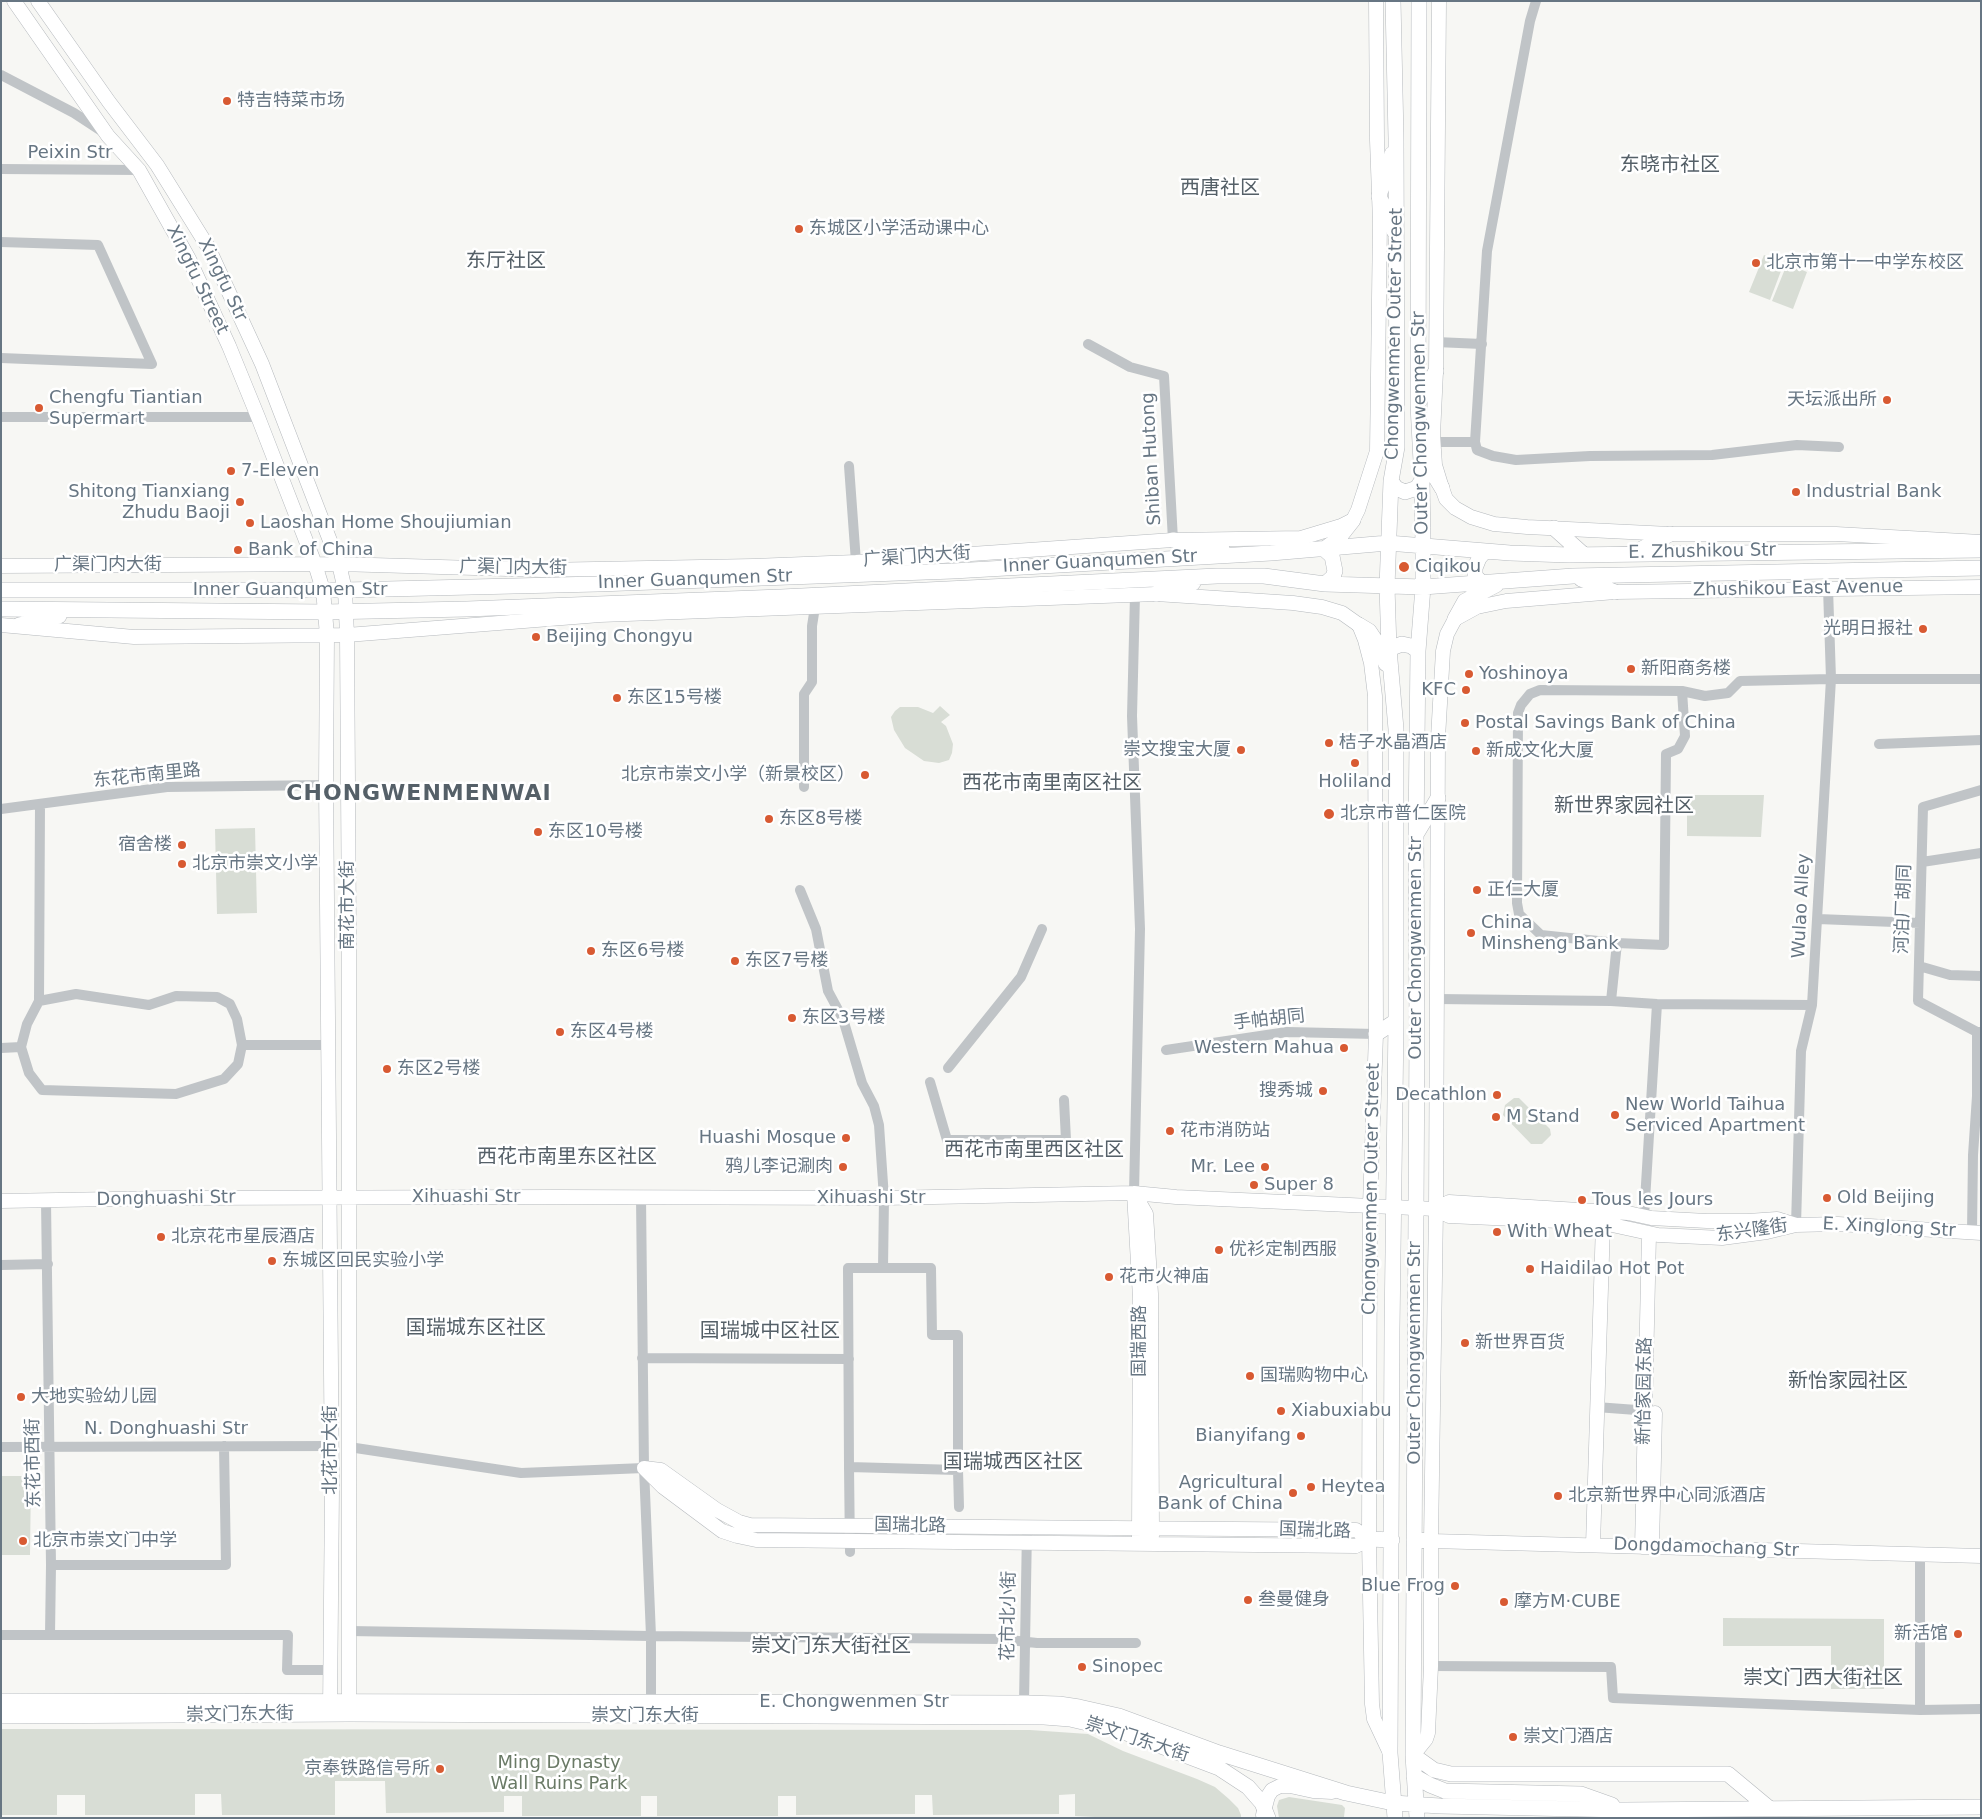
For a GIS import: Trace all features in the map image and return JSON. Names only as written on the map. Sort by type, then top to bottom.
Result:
[{"type":"main road","name":"Chongwenmen Outer Street","points":[[1393,1],[1396,138],[1397,447],[1392,481],[1387,587],[1389,649],[1396,729],[1394,1207]]},
{"type":"main road","name":"Outer Chongwenmen Str","points":[[1416,1812],[1413,1755],[1417,1032],[1416,834],[1418,652],[1424,544],[1418,404],[1419,1]]},
{"type":"main road","points":[[1396,138],[1379,196],[1396,236]]},
{"type":"main road","points":[[1418,404],[1436,371]]},
{"type":"main road","points":[[1420,453],[1442,488]]},
{"type":"main road","points":[[1392,481],[1396,488],[1405,492],[1413,491],[1422,480]]},
{"type":"main road","points":[[1325,584],[1333,577],[1335,571],[1332,556],[1324,549],[1338,539],[1353,520]]},
{"type":"main road","points":[[1554,528],[1583,554]]},
{"type":"main road","points":[[1633,553],[1670,534]]},
{"type":"main road","points":[[1174,540],[1246,554]]},
{"type":"main road","name":"Inner Guanqumen Str","points":[[1,590],[466,588],[953,571],[1324,549],[1388,542],[1424,544]]},
{"type":"main road","name":"E. Zhushikou Str","points":[[1424,544],[1485,551],[1583,554],[1981,550]]},
{"type":"main road","points":[[1482,583],[1475,576],[1475,568],[1478,558],[1485,551]]},
{"type":"main road","name":"Zhushikou East Avenue","points":[[1217,576],[1278,577],[1325,584],[1423,587],[1573,576],[1981,568]]},
{"type":"main road","points":[[1156,594],[1217,576]]},
{"type":"main road","points":[[1,609],[325,612],[598,605],[1217,576]]},
{"type":"main road","points":[[1573,576],[1615,592]]},
{"type":"main road","points":[[1455,619],[1465,601],[1504,581]]},
{"type":"main road","points":[[19,625],[81,611]]},
{"type":"main road","points":[[1359,625],[1369,631],[1375,640],[1384,657],[1392,684]]},
{"type":"main road","points":[[1389,649],[1402,644],[1411,646],[1418,652]]},
{"type":"main road","points":[[1416,834],[1438,798]]},
{"type":"main road","points":[[1376,1034],[1396,1021]]},
{"type":"main road","name":"Outer Chongwenmen Str","points":[[1394,1207],[1390,1752],[1394,1811]]},
{"type":"main road","points":[[1369,1539],[1392,1540]]},
{"type":"main road","points":[[1414,1540],[1431,1541]]},
{"type":"main road","name":"崇文门东大街","points":[[1,1701],[330,1708]]},
{"type":"main road","name":"E. Chongwenmen Str","points":[[349,1708],[651,1702],[1024,1703],[1079,1707],[1112,1714],[1219,1753],[1346,1793]]},
{"type":"main road","points":[[330,1708],[349,1708]]},
{"type":"main road","name":"崇文门东大街","points":[[1,1716],[330,1708]]},
{"type":"main road","name":"崇文门东大街","points":[[349,1708],[1044,1717],[1070,1719],[1121,1731],[1219,1768],[1248,1787],[1262,1803],[1265,1815]]},
{"type":"main road","points":[[1413,1755],[1434,1770],[1451,1774],[1728,1774],[1770,1809]]},
{"type":"main road","points":[[1414,1776],[1445,1791],[1581,1794],[1625,1810]]},
{"type":"main road","points":[[1346,1793],[1394,1811],[1416,1812],[1981,1807]]},
{"type":"street","name":"Xingfu Street","points":[[14,1],[108,136],[139,170],[189,259],[229,346],[258,417],[323,590],[325,612]]},
{"type":"street","name":"Xingfu Str","points":[[38,1],[109,102],[157,165],[208,247],[262,364],[338,564],[344,590],[346,611]]},
{"type":"street","name":"Chongwenmen Outer Street","points":[[1353,520],[1377,452],[1379,196],[1376,1]]},
{"type":"street","points":[[1438,1],[1436,371],[1433,442],[1435,465],[1442,488],[1446,499],[1455,508],[1471,518],[1494,524],[1554,528],[1670,534],[1836,534],[1981,542]]},
{"type":"street","points":[[1536,1],[1530,21],[1487,251],[1475,442],[1477,450],[1493,456],[1516,460],[1600,456],[1712,455],[1797,445],[1840,447]]},
{"type":"street","points":[[1,75],[74,113],[108,136]]},
{"type":"street","name":"Peixin Str","points":[[1,169],[139,170]]},
{"type":"street","points":[[1,242],[98,245],[152,364],[1,358]]},
{"type":"street","points":[[1436,342],[1482,344]]},
{"type":"street","name":"Shiban Hutong","points":[[1088,344],[1130,367],[1164,376],[1174,540]]},
{"type":"street","points":[[1,416],[258,417]]},
{"type":"street","points":[[1433,442],[1475,442]]},
{"type":"street","points":[[848,466],[856,562]]},
{"type":"street","name":"广渠门内大街","points":[[1,566],[338,564],[542,570],[753,566],[856,562],[1174,540],[1301,538],[1342,526],[1353,520]]},
{"type":"street","name":"Zhushikou East Avenue","points":[[1455,619],[1477,607],[1506,601],[1615,592],[1981,587]]},
{"type":"street","name":"Wulao Alley","points":[[1796,1224],[1801,1051],[1812,1005],[1818,919],[1830,678],[1828,588]]},
{"type":"street","points":[[1,625],[19,625],[134,637],[327,635],[600,615],[1156,594],[1293,603],[1322,607],[1342,613],[1359,625]]},
{"type":"street","points":[[1134,1193],[1140,929],[1132,716],[1135,595]]},
{"type":"street","points":[[804,787],[804,694],[812,682],[812,626],[816,607]]},
{"type":"street","name":"南花市大街","points":[[346,611],[349,926],[348,1198]]},
{"type":"street","name":"南花市大街","points":[[325,612],[327,635],[326,785],[330,1198]]},
{"type":"street","points":[[1413,1755],[1426,1739],[1428,1733],[1431,1666],[1436,1209],[1438,738],[1443,651],[1447,634],[1455,619]]},
{"type":"street","name":"Chongwenmen Outer Street","points":[[1359,625],[1371,663],[1375,696],[1376,1034],[1370,1205],[1369,1539],[1373,1713],[1390,1752]]},
{"type":"street","points":[[1682,692],[1685,736],[1678,749],[1666,754],[1664,945],[1617,943],[1544,936],[1519,914],[1517,903],[1518,713],[1521,705],[1530,694],[1540,690],[1682,692],[1705,696],[1728,692],[1740,682],[1830,678],[1981,679]]},
{"type":"street","points":[[1879,744],[1981,740]]},
{"type":"street","name":"东花市南里路","points":[[1,809],[167,786],[326,785]]},
{"type":"street","name":"河泊厂胡同","points":[[1979,1032],[1918,1001],[1923,808],[1981,790]]},
{"type":"street","points":[[38,1001],[76,994],[149,1005],[176,996],[217,998],[230,1004],[237,1019],[242,1045],[238,1064],[224,1079],[176,1094],[42,1090],[29,1073],[21,1047],[27,1024],[38,1001],[40,805]]},
{"type":"street","points":[[1922,862],[1981,853]]},
{"type":"street","points":[[800,890],[816,929],[828,991],[843,1019],[862,1083],[874,1106],[878,1119],[884,1198],[883,1268]]},
{"type":"street","points":[[1818,919],[1920,923]]},
{"type":"street","points":[[948,1068],[1021,977],[1042,929]]},
{"type":"street","points":[[1610,1001],[1617,943]]},
{"type":"street","points":[[1919,966],[1950,975],[1981,976]]},
{"type":"street","points":[[1437,999],[1812,1005]]},
{"type":"street","points":[[1644,1217],[1657,1004]]},
{"type":"street","name":"手帕胡同","points":[[1166,1050],[1286,1032],[1376,1034]]},
{"type":"street","points":[[1976,1233],[1979,1032]]},
{"type":"street","points":[[242,1045],[328,1045]]},
{"type":"street","points":[[1,1048],[21,1047]]},
{"type":"street","points":[[930,1082],[947,1140],[1066,1140],[1064,1100]]},
{"type":"street","name":"Xihuashi Str","points":[[330,1198],[884,1198],[1134,1193],[1176,1197],[1436,1209]]},
{"type":"street","name":"国瑞西路","points":[[1134,1193],[1146,1214],[1151,1294],[1146,1544]]},
{"type":"street","points":[[641,1197],[644,1468],[652,1636],[651,1702]]},
{"type":"street","name":"北花市大街","points":[[330,1198],[330,1708]]},
{"type":"street","name":"Donghuashi Str","points":[[1,1201],[330,1198]]},
{"type":"street","name":"北花市大街","points":[[348,1198],[349,1708]]},
{"type":"street","name":"东花市西街","points":[[46,1201],[50,1446],[50,1635]]},
{"type":"street","name":"东兴隆街","points":[[1436,1209],[1449,1202],[1725,1222],[1777,1219],[1796,1224]]},
{"type":"street","name":"东兴隆街","points":[[1436,1209],[1449,1216],[1603,1223],[1653,1235],[1722,1238],[1767,1232],[1796,1224]]},
{"type":"street","points":[[1593,1545],[1603,1223]]},
{"type":"street","name":"E. Xinglong Str","points":[[1796,1224],[1838,1224],[1976,1233]]},
{"type":"street","name":"新怡家园东路","points":[[1647,1547],[1653,1235]]},
{"type":"street","points":[[1,1264],[48,1264]]},
{"type":"street","points":[[850,1547],[848,1268],[931,1268],[932,1335],[958,1335],[959,1507]]},
{"type":"street","points":[[642,1358],[849,1359]]},
{"type":"street","points":[[1596,1407],[1650,1411]]},
{"type":"street","points":[[51,1565],[226,1565],[224,1446]]},
{"type":"street","name":"N. Donghuashi Str","points":[[1,1447],[331,1446]]},
{"type":"street","points":[[349,1447],[521,1473],[644,1468]]},
{"type":"street","points":[[849,1467],[958,1470]]},
{"type":"street","name":"国瑞北路","points":[[644,1468],[661,1470],[717,1510],[739,1522],[750,1525],[1356,1530],[1369,1539],[1356,1546],[1146,1544],[1026,1536],[850,1547],[776,1541],[737,1536],[722,1531],[663,1487],[644,1468]]},
{"type":"street","name":"花市北小街","points":[[1024,1703],[1026,1536]]},
{"type":"street","name":"Dongdamochang Str","points":[[1431,1541],[1981,1556]]},
{"type":"street","points":[[1920,1554],[1920,1710]]},
{"type":"street","points":[[349,1631],[1000,1639],[1037,1643],[1136,1643]]},
{"type":"street","points":[[1,1635],[288,1635],[287,1670],[329,1670]]},
{"type":"street","points":[[1431,1666],[1611,1667],[1613,1698],[1920,1710],[1981,1709]]},
{"type":"street","points":[[1265,1815],[1265,1802],[1272,1790],[1280,1786],[1346,1793]]},
{"type":"green space","points":[[1764,255],[1784,263],[1770,300],[1749,292]]},
{"type":"green space","points":[[1787,264],[1807,272],[1793,309],[1772,301]]},
{"type":"green space","points":[[940,706],[950,715],[941,722],[946,726],[953,744],[952,753],[949,760],[939,763],[924,761],[905,748],[894,730],[891,717],[900,707],[918,707],[933,713]]},
{"type":"green space","points":[[1687,795],[1764,795],[1761,837],[1687,836]]},
{"type":"green space","points":[[255,828],[257,913],[217,914],[215,829]]},
{"type":"green space","points":[[1514,1098],[1519,1098],[1550,1129],[1551,1135],[1542,1144],[1531,1144],[1503,1115],[1505,1105]]},
{"type":"green space","points":[[1,1476],[31,1476],[30,1555],[1,1555]]},
{"type":"green space","points":[[1723,1618],[1884,1619],[1884,1689],[1831,1689],[1831,1646],[1723,1646]]},
{"type":"green space","name":"Ming Dynasty Wall Ruins Park","points":[[1,1729],[1030,1730],[1088,1734],[1123,1751],[1215,1787],[1238,1808],[1241,1818],[1115,1818],[1075,1816],[1075,1794],[1059,1795],[1059,1814],[933,1815],[932,1795],[915,1795],[915,1814],[796,1815],[796,1796],[778,1796],[778,1816],[657,1816],[657,1796],[641,1796],[641,1816],[522,1816],[522,1796],[504,1796],[504,1812],[386,1813],[385,1781],[335,1781],[335,1815],[222,1815],[221,1794],[195,1794],[195,1815],[85,1815],[85,1795],[57,1795],[57,1815],[1,1815]]},
{"type":"green space","points":[[1289,1797],[1342,1805],[1345,1808],[1344,1817],[1279,1818],[1277,1806],[1279,1800]]},
{"type":"place","name":"特吉特菜市场","points":[[227,101]]},
{"type":"place","name":"东城区小学活动课中心","points":[[799,229]]},
{"type":"place","name":"北京市第十一中学东校区","points":[[1756,263]]},
{"type":"place","name":"天坛派出所","points":[[1887,400]]},
{"type":"place","name":"Chengfu Tiantian Supermart","points":[[39,408]]},
{"type":"place","name":"7-Eleven","points":[[231,471]]},
{"type":"place","name":"Industrial Bank","points":[[1796,492]]},
{"type":"place","name":"Shitong Tianxiang Zhudu Baoji","points":[[240,502]]},
{"type":"place","name":"Laoshan Home Shoujiumian","points":[[250,523]]},
{"type":"place","name":"Bank of China","points":[[238,550]]},
{"type":"place","name":"Ciqikou","points":[[1404,567]]},
{"type":"place","name":"光明日报社","points":[[1923,629]]},
{"type":"place","name":"Beijing Chongyu","points":[[536,637]]},
{"type":"place","name":"新阳商务楼","points":[[1631,669]]},
{"type":"place","name":"Yoshinoya","points":[[1469,674]]},
{"type":"place","name":"KFC","points":[[1466,690]]},
{"type":"place","name":"东区15号楼","points":[[617,698]]},
{"type":"place","name":"Postal Savings Bank of China","points":[[1465,723]]},
{"type":"place","name":"桔子水晶酒店","points":[[1329,743]]},
{"type":"place","name":"崇文搜宝大厦","points":[[1241,750]]},
{"type":"place","name":"新成文化大厦","points":[[1476,751]]},
{"type":"place","name":"Holiland","points":[[1355,763]]},
{"type":"place","name":"北京市崇文小学（新景校区）","points":[[865,775]]},
{"type":"place","name":"北京市普仁医院","points":[[1329,814]]},
{"type":"place","name":"东区8号楼","points":[[769,819]]},
{"type":"place","name":"东区10号楼","points":[[538,832]]},
{"type":"place","name":"宿舍楼","points":[[182,845]]},
{"type":"place","name":"北京市崇文小学","points":[[182,864]]},
{"type":"place","name":"正仁大厦","points":[[1477,890]]},
{"type":"place","name":"China Minsheng Bank","points":[[1471,933]]},
{"type":"place","name":"东区6号楼","points":[[591,951]]},
{"type":"place","name":"东区7号楼","points":[[735,961]]},
{"type":"place","name":"东区3号楼","points":[[792,1018]]},
{"type":"place","name":"东区4号楼","points":[[560,1032]]},
{"type":"place","name":"Western Mahua","points":[[1344,1048]]},
{"type":"place","name":"东区2号楼","points":[[387,1069]]},
{"type":"place","name":"搜秀城","points":[[1323,1091]]},
{"type":"place","name":"Decathlon","points":[[1497,1095]]},
{"type":"place","name":"New World Taihua Serviced Apartment","points":[[1615,1115]]},
{"type":"place","name":"M Stand","points":[[1496,1117]]},
{"type":"place","name":"花市消防站","points":[[1170,1131]]},
{"type":"place","name":"Huashi Mosque","points":[[846,1138]]},
{"type":"place","name":"鸦儿李记涮肉","points":[[843,1167]]},
{"type":"place","name":"Mr. Lee","points":[[1265,1167]]},
{"type":"place","name":"Super 8","points":[[1254,1185]]},
{"type":"place","name":"Old Beijing","points":[[1827,1198]]},
{"type":"place","name":"Tous les Jours","points":[[1582,1200]]},
{"type":"place","name":"With Wheat","points":[[1497,1232]]},
{"type":"place","name":"北京花市星辰酒店","points":[[161,1237]]},
{"type":"place","name":"优衫定制西服","points":[[1219,1250]]},
{"type":"place","name":"东城区回民实验小学","points":[[272,1261]]},
{"type":"place","name":"Haidilao Hot Pot","points":[[1530,1269]]},
{"type":"place","name":"花市火神庙","points":[[1109,1277]]},
{"type":"place","name":"新世界百货","points":[[1465,1343]]},
{"type":"place","name":"国瑞购物中心","points":[[1250,1376]]},
{"type":"place","name":"大地实验幼儿园","points":[[21,1397]]},
{"type":"place","name":"Xiabuxiabu","points":[[1281,1411]]},
{"type":"place","name":"Bianyifang","points":[[1301,1436]]},
{"type":"place","name":"Heytea","points":[[1311,1487]]},
{"type":"place","name":"Agricultural Bank of China","points":[[1293,1493]]},
{"type":"place","name":"北京新世界中心同派酒店","points":[[1558,1496]]},
{"type":"place","name":"北京市崇文门中学","points":[[23,1541]]},
{"type":"place","name":"Blue Frog","points":[[1455,1586]]},
{"type":"place","name":"叁曼健身","points":[[1248,1600]]},
{"type":"place","name":"摩方M·CUBE","points":[[1504,1602]]},
{"type":"place","name":"新活馆","points":[[1958,1634]]},
{"type":"place","name":"Sinopec","points":[[1082,1667]]},
{"type":"place","name":"崇文门酒店","points":[[1513,1737]]},
{"type":"place","name":"京奉铁路信号所","points":[[440,1769]]},
{"type":"district","name":"东晓市社区","points":[[1670,166]]},
{"type":"district","name":"西唐社区","points":[[1220,189]]},
{"type":"district","name":"东厅社区","points":[[506,262]]},
{"type":"district","name":"西花市南里南区社区","points":[[1052,784]]},
{"type":"district","name":"CHONGWENMENWAI","points":[[419,794]]},
{"type":"district","name":"新世界家园社区","points":[[1624,807]]},
{"type":"district","name":"西花市南里西区社区","points":[[1034,1151]]},
{"type":"district","name":"西花市南里东区社区","points":[[567,1158]]},
{"type":"district","name":"国瑞城东区社区","points":[[476,1329]]},
{"type":"district","name":"国瑞城中区社区","points":[[770,1332]]},
{"type":"district","name":"新怡家园社区","points":[[1848,1382]]},
{"type":"district","name":"国瑞城西区社区","points":[[1013,1463]]},
{"type":"district","name":"崇文门东大街社区","points":[[831,1647]]},
{"type":"district","name":"崇文门西大街社区","points":[[1823,1679]]}]
